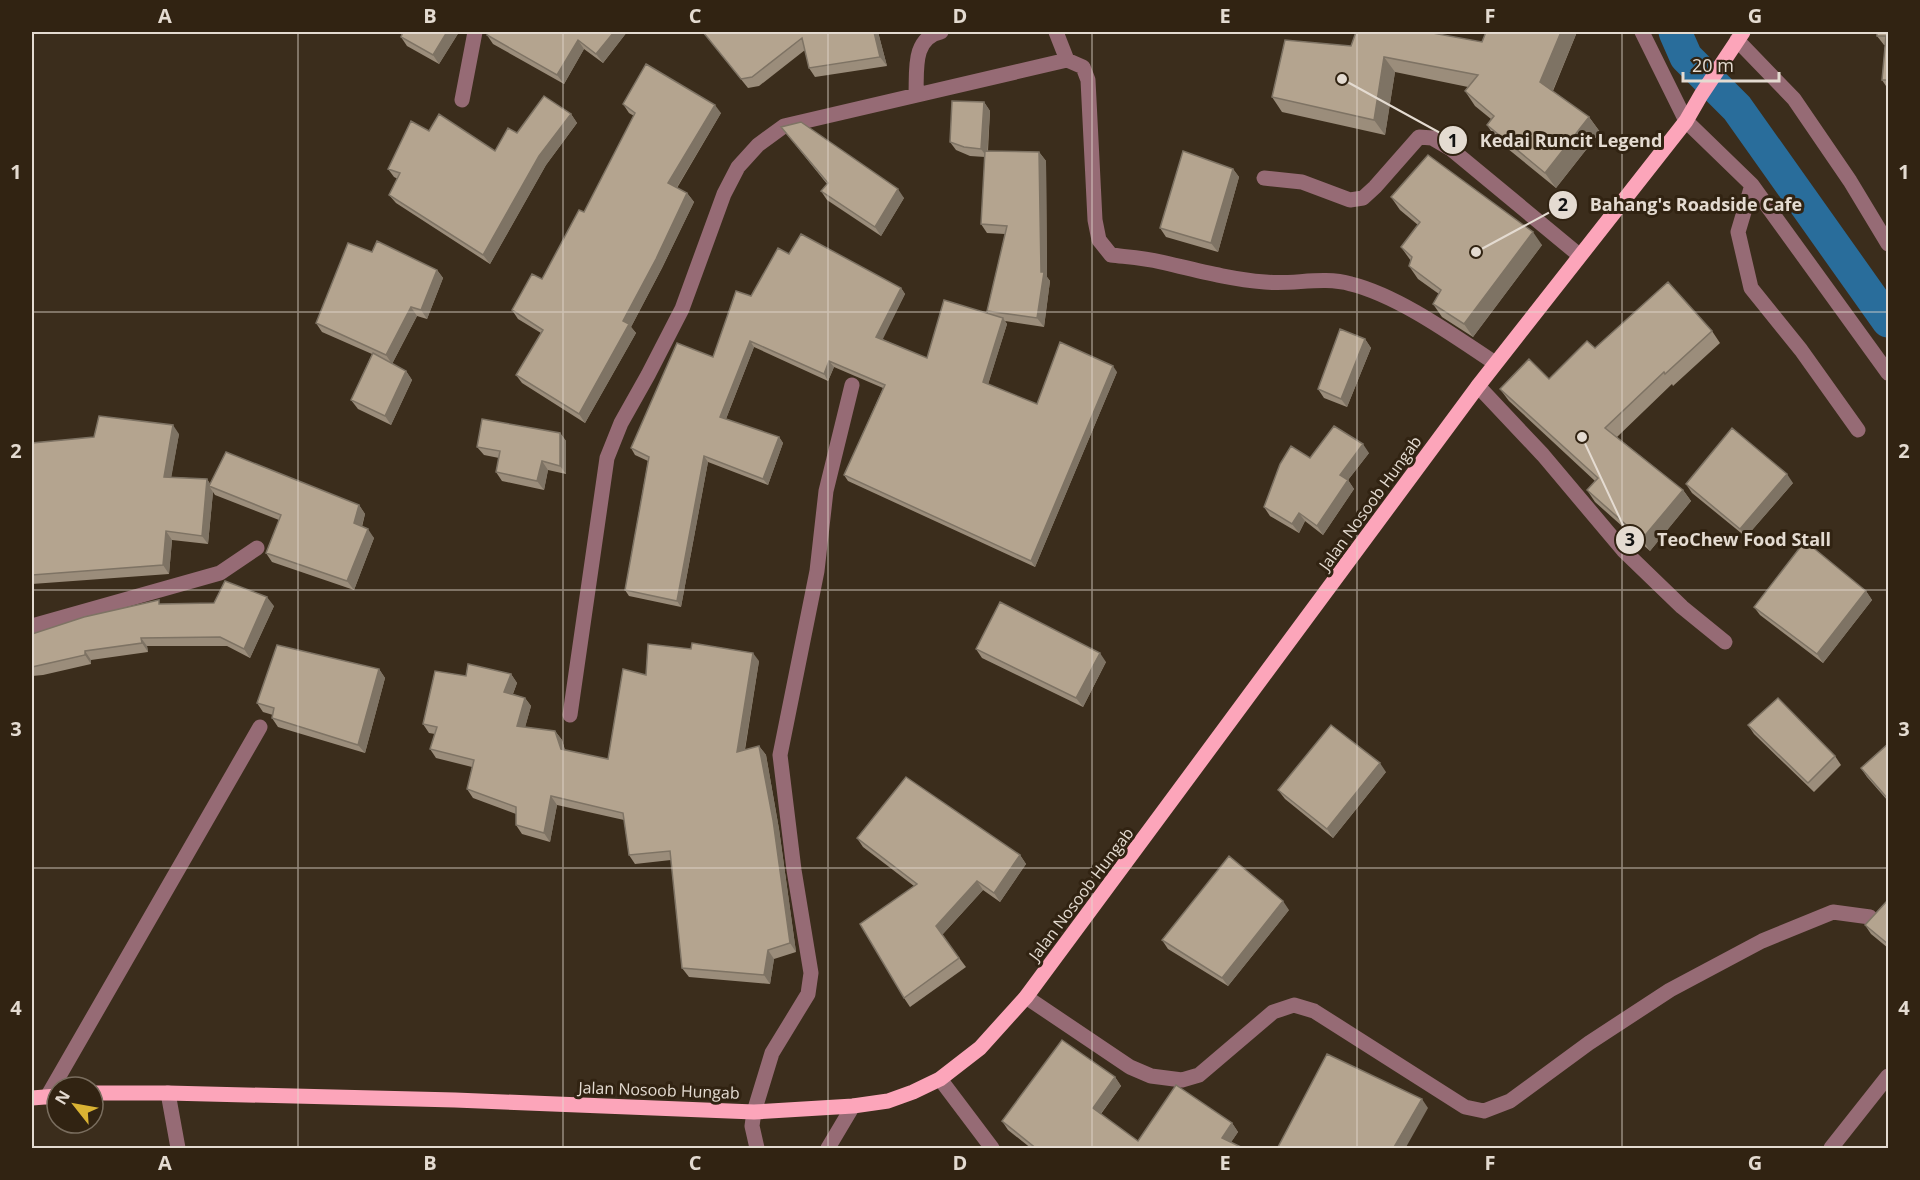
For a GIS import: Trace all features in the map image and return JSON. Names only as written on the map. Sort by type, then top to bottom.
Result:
[{"type":"main road","name":"Jalan Nosoob Hungab","points":[[105,1093],[455,1100],[754,1112],[853,1106],[888,1101],[940,1079],[980,1048],[1026,997],[1478,386],[1686,121],[1737,41]]},
{"type":"street","points":[[462,100],[475,32]]},
{"type":"street","points":[[916,94],[918,50],[933,33],[941,32]]},
{"type":"street","points":[[1056,32],[1067,60]]},
{"type":"street","points":[[1642,32],[1686,121],[1752,184],[1888,373]]},
{"type":"street","points":[[1737,41],[1794,99],[1850,181],[1888,244]]},
{"type":"street","points":[[570,715],[607,458],[621,423],[682,309],[724,194],[738,167],[758,145],[784,126],[1067,60],[1083,67],[1088,80],[1095,220],[1099,240],[1111,255],[1159,261],[1219,277],[1267,283],[1322,280],[1350,283],[1376,292],[1413,312],[1496,363]]},
{"type":"street","points":[[1264,178],[1302,182],[1350,200],[1363,198],[1376,188],[1419,137],[1432,138],[1451,149],[1579,255]]},
{"type":"street","points":[[1752,184],[1738,232],[1752,288],[1801,350],[1858,430]]},
{"type":"street","points":[[757,1149],[752,1126],[754,1112],[772,1053],[808,994],[811,973],[794,870],[780,755],[817,571],[826,491],[852,385]]},
{"type":"street","points":[[1478,386],[1543,455],[1623,550],[1682,607],[1725,642]]},
{"type":"street","points":[[32,626],[220,573],[257,548]]},
{"type":"street","points":[[58,1075],[260,727]]},
{"type":"street","points":[[1026,997],[1130,1067],[1151,1076],[1182,1080],[1199,1075],[1273,1012],[1294,1005],[1314,1011],[1465,1107],[1484,1111],[1510,1101],[1589,1043],[1670,990],[1762,941],[1833,912],[1870,917]]},
{"type":"street","points":[[1831,1149],[1888,1076]]},
{"type":"street","points":[[940,1079],[992,1149]]},
{"type":"street","points":[[168,1093],[178,1149]]},
{"type":"street","points":[[828,1149],[853,1106]]},
{"type":"building","points":[[403,32],[447,32],[433,55],[401,37]]},
{"type":"building","points":[[489,32],[614,32],[596,54],[578,40],[557,75],[487,35]]},
{"type":"building","points":[[703,32],[874,32],[880,57],[809,68],[802,38],[752,77],[741,79]]},
{"type":"building","points":[[1356,32],[1427,32],[1482,42],[1486,32],[1561,32],[1540,82],[1589,117],[1545,173],[1487,125],[1494,116],[1465,91],[1478,75],[1384,57],[1374,120],[1272,97],[1285,40],[1351,46]]},
{"type":"building","points":[[1877,32],[1888,32],[1888,80],[1882,80],[1886,36],[1877,36]]},
{"type":"building","points":[[646,64],[715,105],[668,183],[687,193],[623,321],[629,324],[579,414],[516,375],[543,330],[512,310],[532,274],[542,279],[579,210],[584,212],[635,113],[623,104]]},
{"type":"building","points":[[544,96],[571,114],[539,156],[483,255],[389,195],[400,173],[388,169],[411,121],[429,131],[439,114],[495,151],[508,128],[517,133]]},
{"type":"building","points":[[952,101],[984,102],[981,149],[950,142]]},
{"type":"building","points":[[801,122],[898,189],[875,227],[821,191],[828,183],[781,127]]},
{"type":"building","points":[[985,151],[1039,152],[1041,272],[1044,272],[1037,318],[987,311],[1007,226],[981,224]]},
{"type":"building","points":[[1183,151],[1233,169],[1211,243],[1160,228]]},
{"type":"building","points":[[1428,155],[1533,232],[1464,324],[1433,304],[1441,290],[1409,266],[1412,257],[1401,247],[1420,222],[1391,197]]},
{"type":"building","points":[[801,234],[901,288],[876,337],[927,358],[944,300],[1003,318],[983,382],[1037,404],[1060,342],[1113,366],[1031,561],[844,475],[885,385],[829,361],[824,374],[750,341],[720,417],[779,437],[763,479],[704,456],[677,601],[625,590],[649,457],[631,448],[677,343],[713,357],[736,291],[751,296],[778,248],[789,254]]},
{"type":"building","points":[[377,241],[437,270],[421,310],[411,307],[386,355],[316,323],[348,243],[372,252]]},
{"type":"building","points":[[1668,282],[1712,331],[1665,374],[1664,372],[1605,428],[1683,490],[1642,539],[1587,490],[1598,478],[1500,389],[1529,359],[1549,379],[1587,341],[1595,348]]},
{"type":"building","points":[[1340,329],[1365,339],[1341,399],[1318,389]]},
{"type":"building","points":[[373,353],[406,371],[385,416],[351,400]]},
{"type":"building","points":[[99,416],[173,425],[164,477],[207,479],[202,536],[166,531],[163,565],[32,575],[32,443],[94,437]]},
{"type":"building","points":[[482,419],[560,433],[560,466],[542,461],[537,481],[496,472],[500,451],[477,447]]},
{"type":"building","points":[[1334,426],[1363,444],[1340,475],[1348,480],[1317,526],[1299,513],[1292,524],[1264,507],[1280,464],[1291,446],[1310,458]]},
{"type":"building","points":[[1732,428],[1787,474],[1740,529],[1686,484]]},
{"type":"building","points":[[226,452],[359,505],[354,523],[368,529],[347,581],[266,553],[281,515],[209,486]]},
{"type":"building","points":[[1805,541],[1866,591],[1817,654],[1754,607]]},
{"type":"building","points":[[225,581],[267,597],[244,649],[220,637],[141,638],[142,643],[85,651],[85,655],[32,667],[32,634],[84,617],[159,600],[159,604],[214,603]]},
{"type":"building","points":[[1000,602],[1100,653],[1076,698],[976,649]]},
{"type":"building","points":[[692,643],[753,653],[737,752],[759,746],[773,820],[790,943],[768,950],[764,975],[682,968],[670,851],[629,855],[623,813],[551,796],[544,833],[516,825],[516,807],[467,789],[474,760],[430,749],[437,727],[423,724],[435,671],[466,676],[468,664],[511,674],[504,692],[525,698],[517,726],[555,731],[561,749],[608,759],[623,669],[646,675],[648,644],[691,649]]},
{"type":"building","points":[[277,645],[379,669],[358,745],[272,718],[274,708],[257,703]]},
{"type":"building","points":[[1778,698],[1835,756],[1808,783],[1748,725]]},
{"type":"building","points":[[1331,725],[1380,763],[1327,829],[1278,790]]},
{"type":"building","points":[[1888,744],[1888,799],[1861,768]]},
{"type":"building","points":[[906,777],[1020,855],[994,893],[977,881],[936,926],[959,958],[904,998],[860,924],[917,884],[857,838]]},
{"type":"building","points":[[1229,856],[1283,901],[1222,978],[1162,940]]},
{"type":"building","points":[[1888,900],[1888,944],[1865,925]]},
{"type":"building","points":[[1062,1040],[1115,1077],[1093,1108],[1138,1141],[1176,1085],[1232,1123],[1222,1138],[1245,1149],[1037,1149],[1002,1121]]},
{"type":"building","points":[[1327,1054],[1422,1099],[1393,1149],[1277,1149]]},
{"type":"waterway","points":[[1675,32],[1686,57],[1737,108],[1888,321]]},
{"type":"place","name":"Kedai Runcit Legend","points":[[1342,79]]},
{"type":"place","name":"Bahang's Roadside Cafe","points":[[1476,252]]},
{"type":"place","name":"TeoChew Food Stall","points":[[1582,437]]}]
